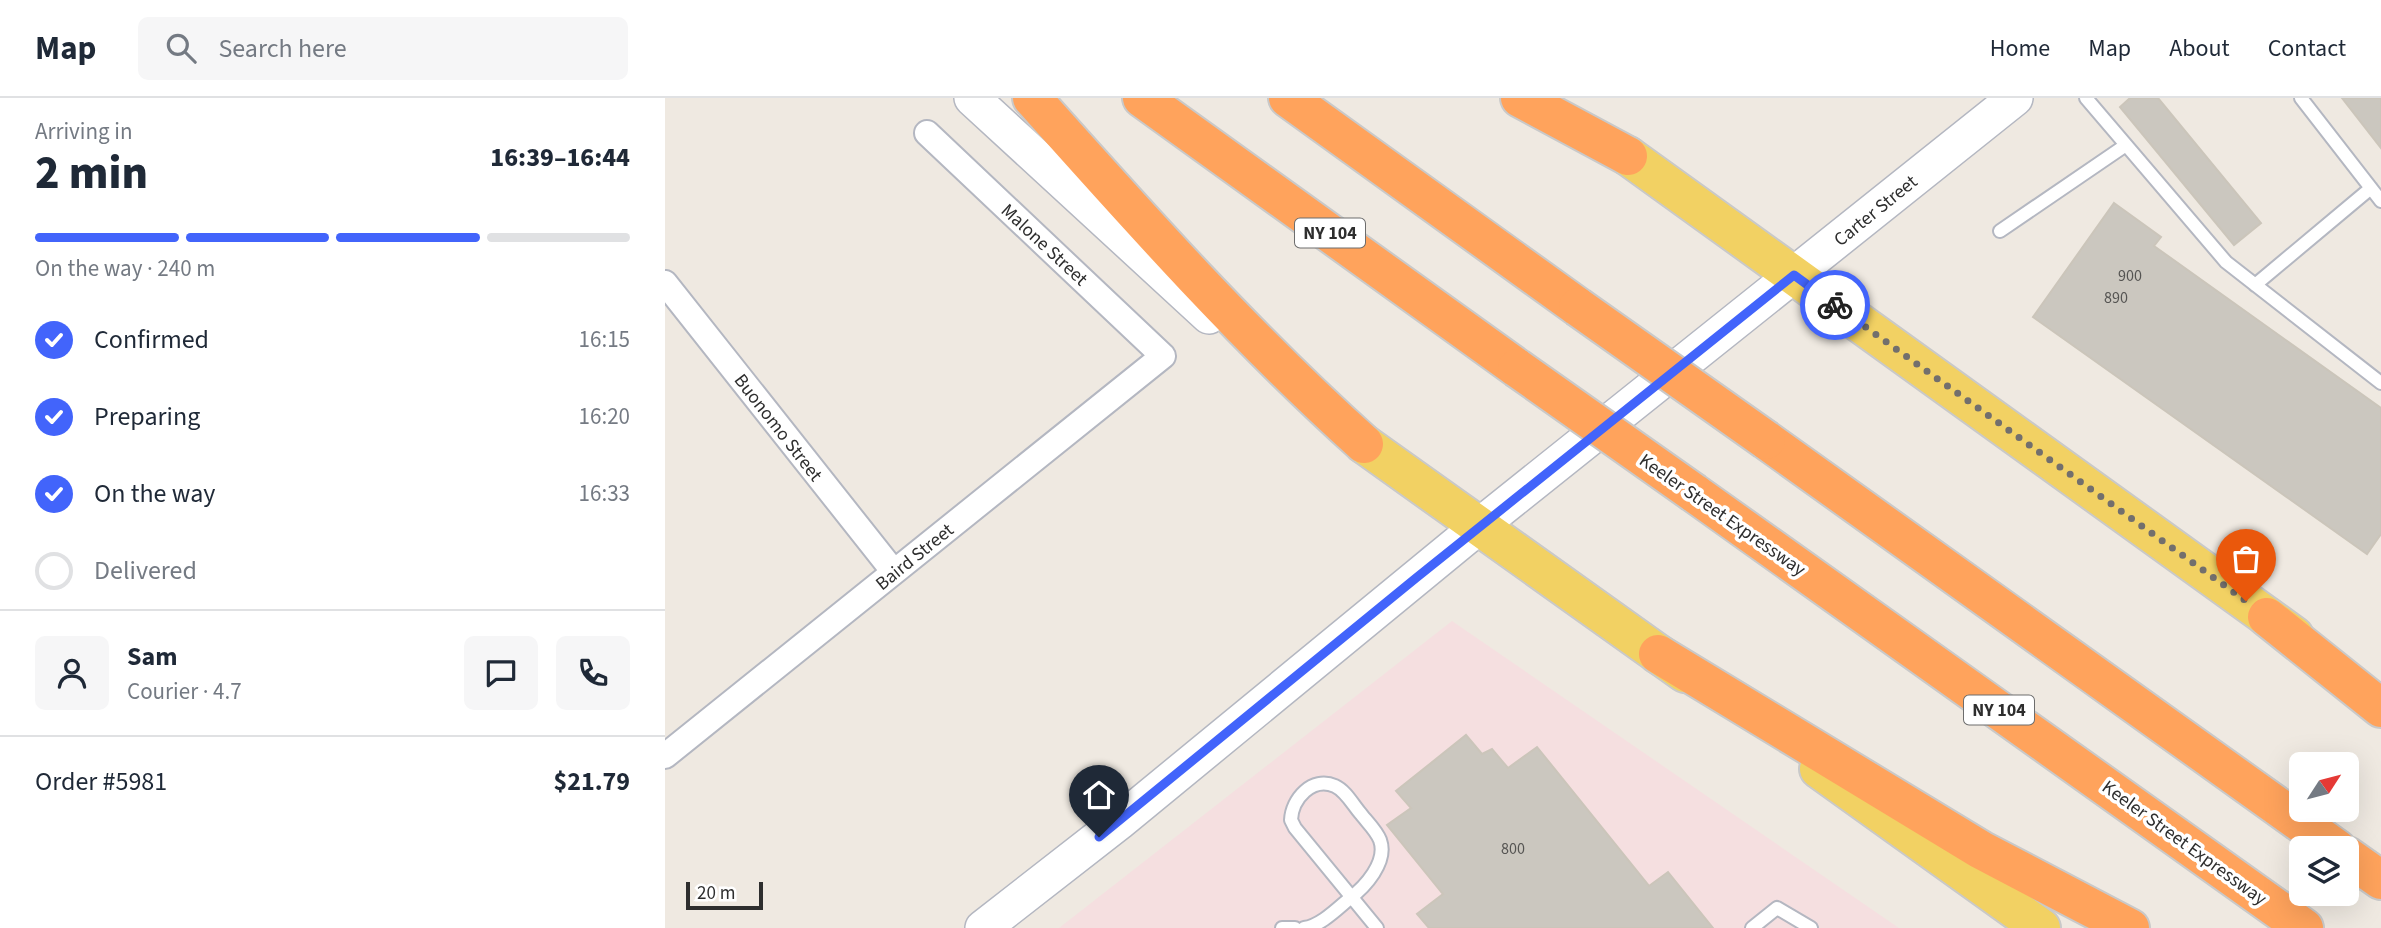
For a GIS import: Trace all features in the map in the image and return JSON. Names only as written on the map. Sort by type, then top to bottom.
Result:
[{"type":"highway","points":[[1032,98],[1159,241],[1239,325],[1364,444]]},
{"type":"highway","name":"Keeler Street Expressway","points":[[1142,98],[2304,928]]},
{"type":"highway","points":[[1288,98],[2319,836]]},
{"type":"highway","points":[[1520,98],[1628,156]]},
{"type":"highway","points":[[2267,617],[2381,708]]},
{"type":"highway","points":[[1658,654],[1981,850],[2130,928]]},
{"type":"highway","points":[[2359,864],[2381,880]]},
{"type":"main road","points":[[972,98],[1245,347],[1364,444],[2041,928]]},
{"type":"main road","points":[[1546,98],[2381,699]]},
{"type":"main road","name":"Carter Street","points":[[983,928],[1163,786],[1478,527],[2015,98]]},
{"type":"street","name":"Malone Street","points":[[927,133],[1163,356]]},
{"type":"street","name":"Buonomo Street","points":[[665,283],[894,572]]},
{"type":"street","name":"Baird Street","points":[[665,756],[1163,356]]},
{"type":"lane","points":[[2086,98],[2226,262],[2381,383]]},
{"type":"lane","points":[[2301,98],[2381,201]]},
{"type":"lane","points":[[2000,231],[2126,145]]},
{"type":"lane","points":[[2255,285],[2371,188]]},
{"type":"lane","points":[[1304,928],[1320,921],[1352,897],[1371,876],[1380,861],[1380,840],[1343,791],[1334,785],[1323,784],[1303,792],[1295,802],[1291,820],[1352,897],[1377,928]]},
{"type":"lane","points":[[1752,928],[1777,908],[1811,928]]},
{"type":"lane","points":[[1282,928],[1295,928]]},
{"type":"shaded area","points":[[1452,621],[1899,928],[1059,928]]},
{"type":"building","points":[[2130,98],[2158,98],[2261,223],[2234,245],[2120,107]]},
{"type":"building","points":[[2342,98],[2381,98],[2381,148]]},
{"type":"building","points":[[2114,203],[2161,237],[2154,246],[2381,408],[2381,534],[2367,554],[2033,317]]},
{"type":"building","points":[[1466,735],[1482,754],[1492,749],[1508,768],[1537,747],[1649,886],[1668,872],[1713,928],[1429,928],[1417,914],[1443,894],[1387,825],[1411,808],[1396,791]]},
{"type":"way so far","points":[[1835,305],[2246,601]]},
{"type":"route","points":[[1099,837],[1794,275],[1835,305]]}]
